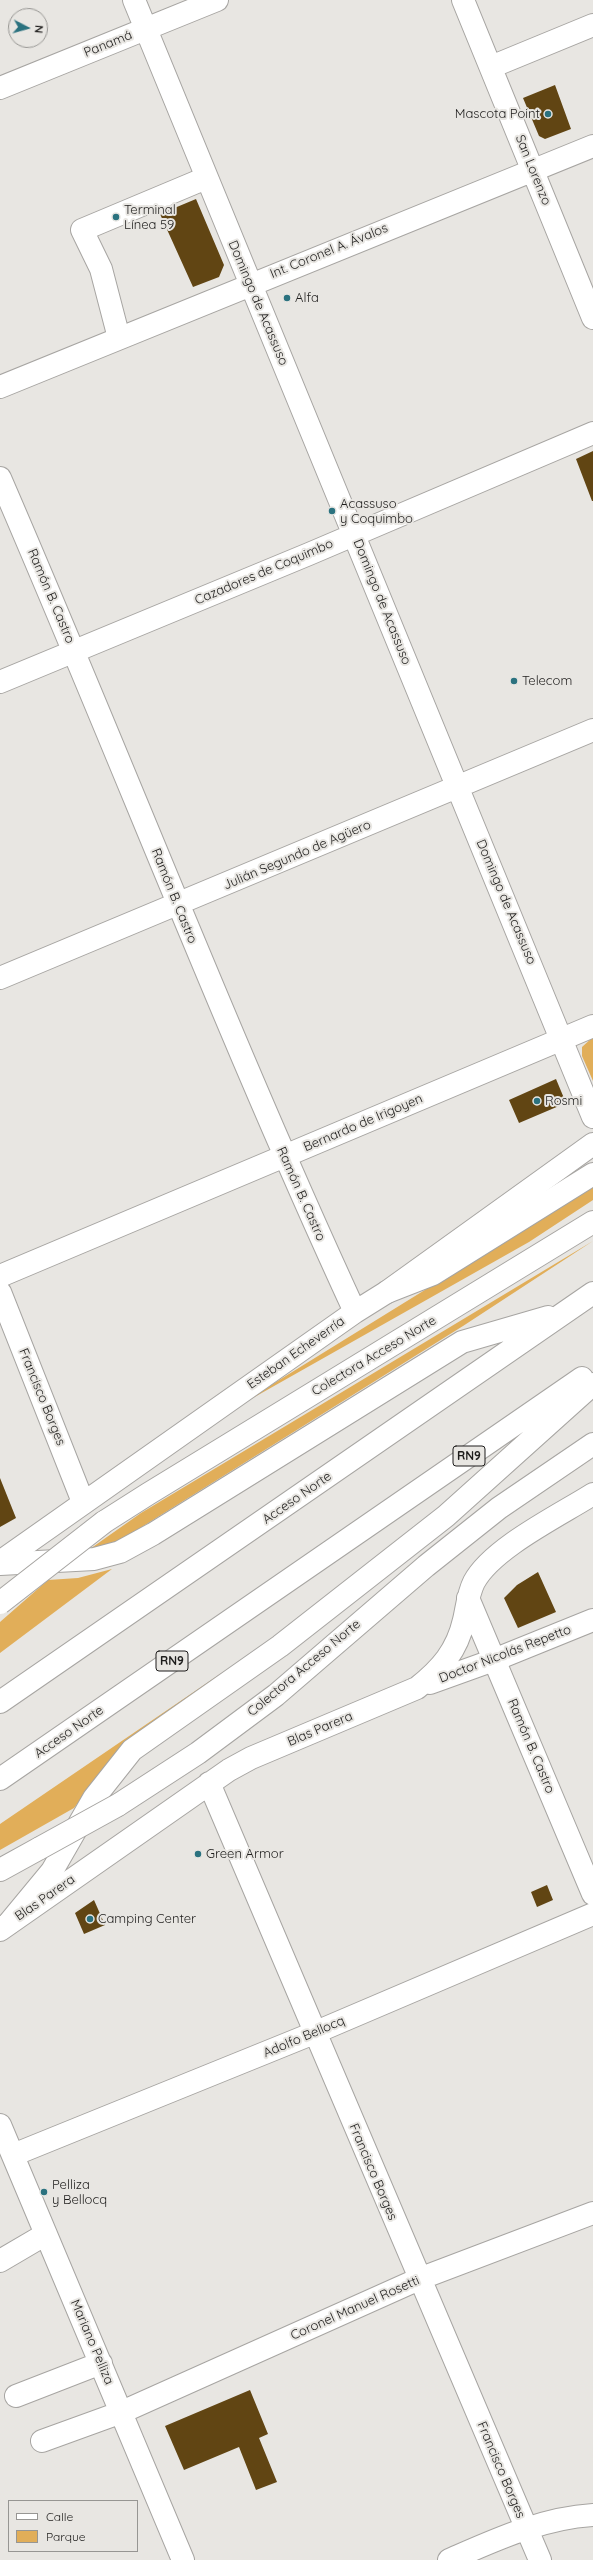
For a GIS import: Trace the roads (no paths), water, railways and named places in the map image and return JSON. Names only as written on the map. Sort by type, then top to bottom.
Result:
[{"type":"main road","name":"Domingo de Acassuso","points":[[134,0],[249,284],[355,534],[563,1039],[593,1117]]},
{"type":"main road","name":"Panamá","points":[[0,88],[217,0]]},
{"type":"main road","name":"San Lorenzo","points":[[463,0],[533,168],[593,318]]},
{"type":"main road","points":[[491,67],[593,25]]},
{"type":"main road","name":"Int. Coronel A. Ávalos","points":[[0,387],[533,168],[593,146]]},
{"type":"main road","points":[[120,338],[101,269],[82,230],[206,178]]},
{"type":"main road","name":"Cazadores de Coquimbo","points":[[0,682],[593,433]]},
{"type":"main road","name":"Ramón B. Castro","points":[[0,478],[75,650],[177,906],[284,1156],[355,1312]]},
{"type":"main road","name":"Julián Segundo de Agüero","points":[[0,978],[177,906],[593,730]]},
{"type":"main road","name":"Bernardo de Irigoyen","points":[[0,1276],[593,1026]]},
{"type":"main road","name":"Esteban Echeverría","points":[[0,1563],[83,1502],[355,1312],[387,1292],[593,1144]]},
{"type":"main road","points":[[387,1292],[433,1274],[593,1174]]},
{"type":"main road","name":"Colectora Acceso Norte","points":[[0,1603],[104,1522],[154,1489],[593,1222]]},
{"type":"main road","name":"Francisco Borges","points":[[0,1292],[83,1502]]},
{"type":"main road","name":"Acceso Norte","points":[[0,1702],[593,1293]]},
{"type":"main road","points":[[0,1563],[94,1560],[120,1552],[153,1534],[462,1342],[566,1312]]},
{"type":"main road","name":"Acceso Norte","points":[[0,1779],[593,1371]]},
{"type":"main road","points":[[5,1926],[52,1871],[94,1798],[132,1750],[280,1646],[440,1521],[593,1384]]},
{"type":"main road","name":"Colectora Acceso Norte","points":[[0,1870],[118,1805],[198,1753],[276,1694],[426,1566],[499,1508],[593,1444]]},
{"type":"main road","name":"Blas Parera","points":[[5,1926],[209,1783],[250,1758],[417,1688],[437,1672],[452,1653],[464,1622],[468,1598],[479,1576],[497,1556],[593,1494]]},
{"type":"main road","name":"Ramón B. Castro","points":[[468,1598],[593,1894]]},
{"type":"main road","name":"Doctor Nicolás Repetto","points":[[417,1688],[494,1660],[593,1620]]},
{"type":"main road","name":"Francisco Borges","points":[[209,1783],[419,2280],[540,2560]]},
{"type":"main road","name":"Adolfo Bellocq","points":[[13,2155],[314,2033],[593,1914]]},
{"type":"main road","name":"Mariano Pelliza","points":[[0,2125],[183,2560]]},
{"type":"main road","name":"Coronel Manuel Rosetti","points":[[42,2441],[122,2412],[419,2280],[593,2213]]},
{"type":"main road","points":[[0,2260],[46,2234]]},
{"type":"main road","points":[[16,2396],[101,2364]]},
{"type":"main road","points":[[449,2560],[526,2529],[560,2519],[593,2515]]},
{"type":"place","name":"Mascota Point","points":[[548,114]]},
{"type":"place","name":"Terminal Línea 59","points":[[116,217]]},
{"type":"place","name":"Alfa","points":[[287,298]]},
{"type":"place","name":"Acassuso y Coquimbo","points":[[332,511]]},
{"type":"place","name":"Telecom","points":[[514,681]]},
{"type":"place","name":"Rosmi","points":[[537,1101]]},
{"type":"place","name":"Green Armor","points":[[198,1854]]},
{"type":"place","name":"Camping Center","points":[[90,1919]]},
{"type":"place","name":"Pelliza y Bellocq","points":[[44,2192]]}]
